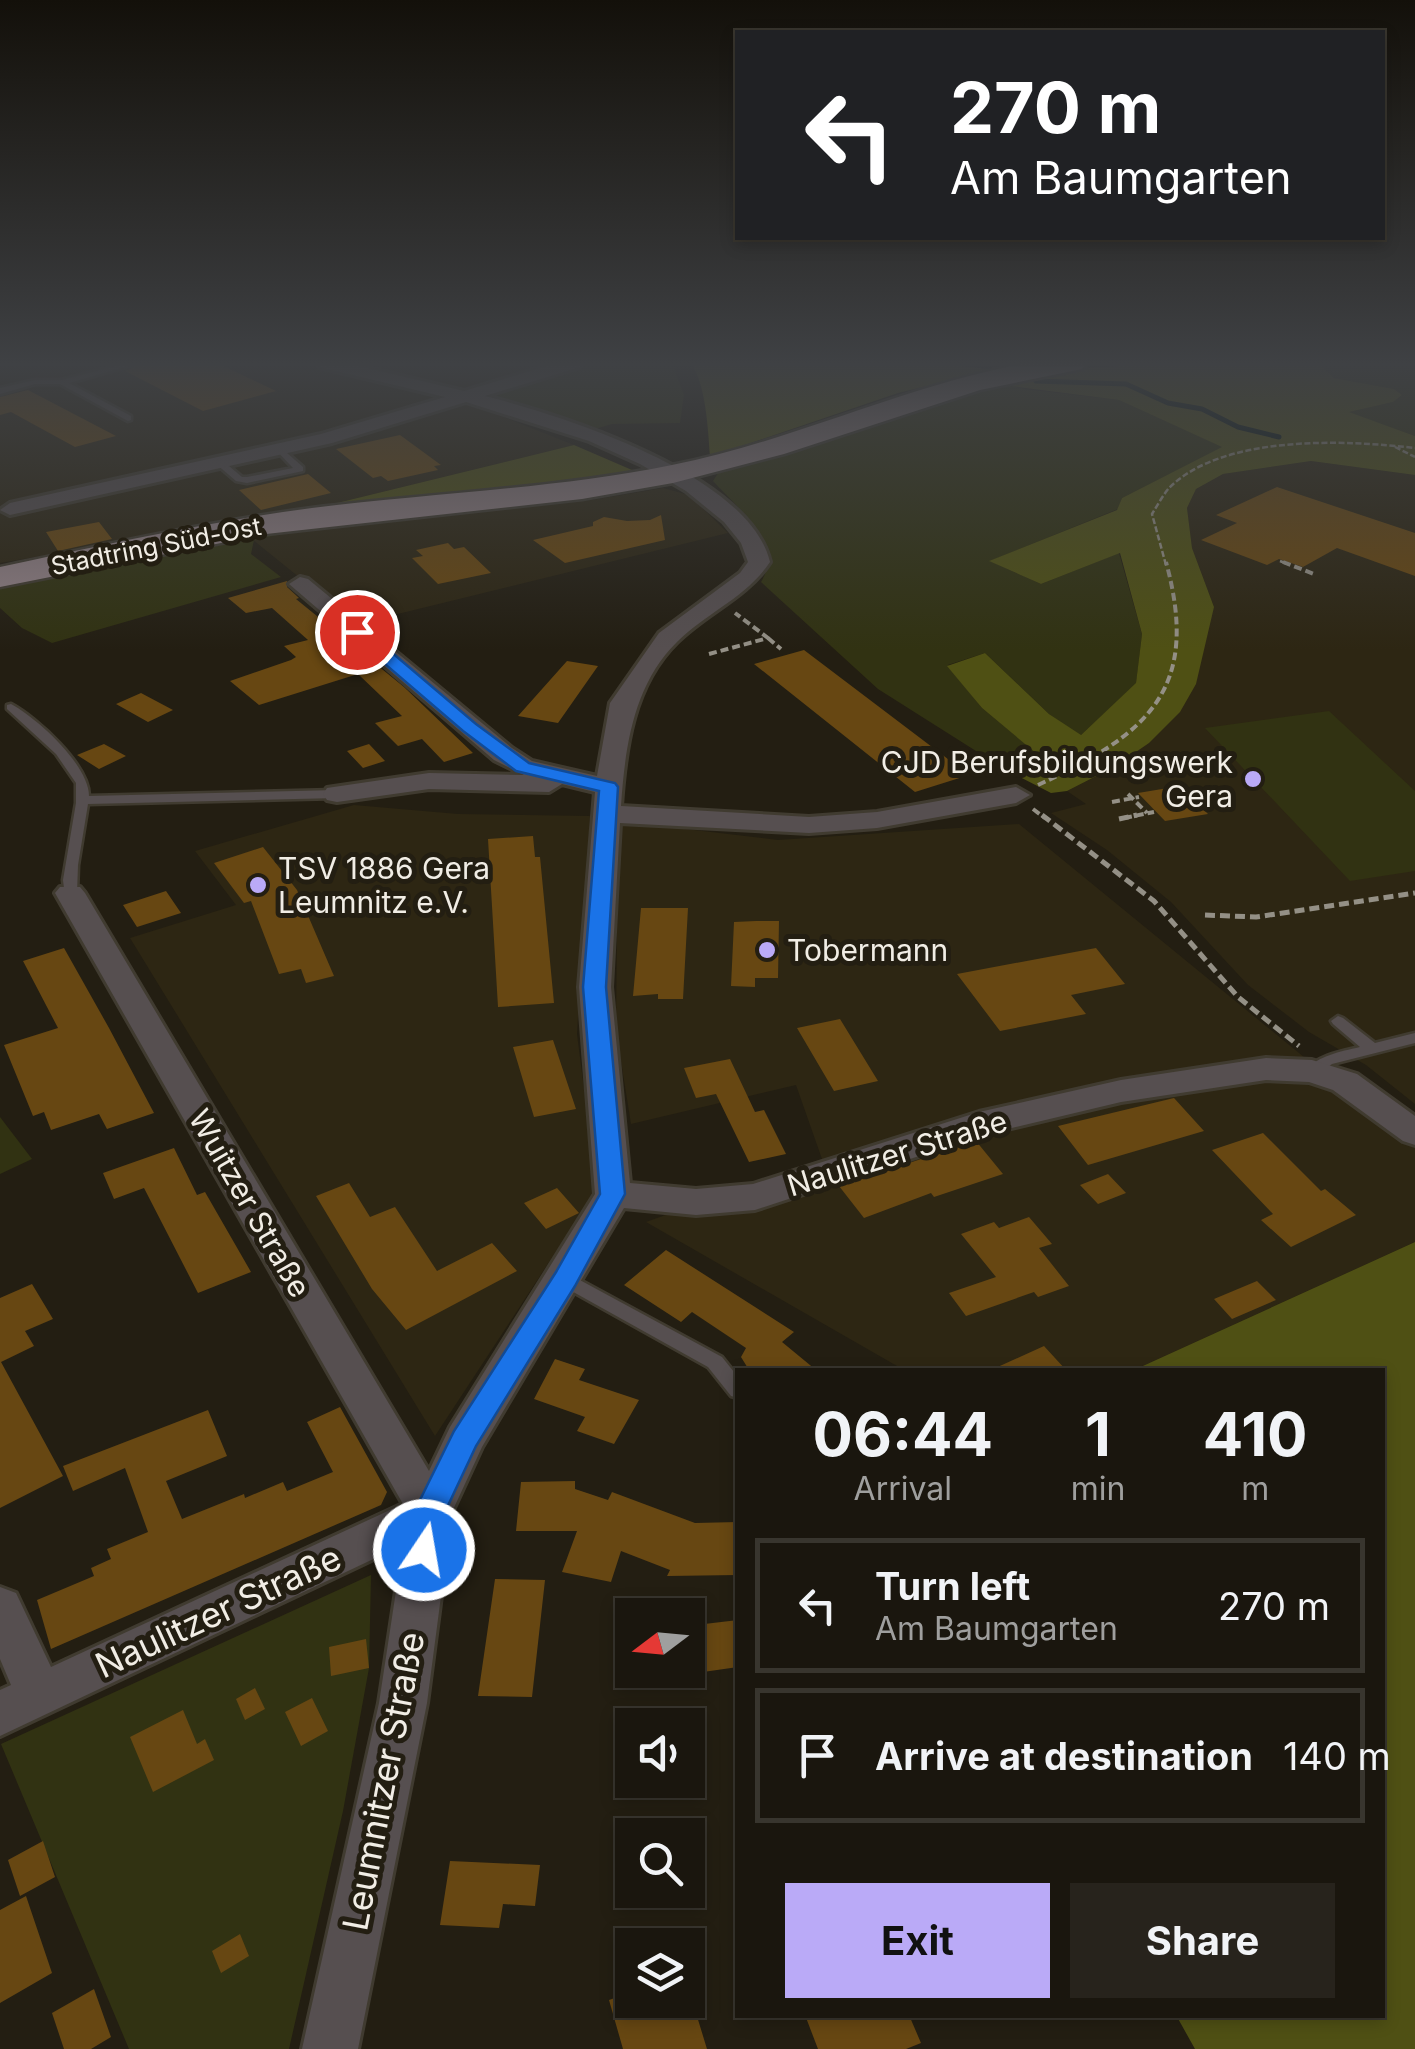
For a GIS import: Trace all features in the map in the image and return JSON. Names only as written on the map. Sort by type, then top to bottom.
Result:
[{"type":"main road","name":"Stadtring Süd-Ost","points":[[0,577],[302,519],[559,492],[677,474],[727,459]]},
{"type":"street","points":[[10,509],[235,459]]},
{"type":"street","points":[[430,1512],[465,1439],[613,1194],[594,987],[608,800],[623,703],[667,638],[748,578],[759,562],[757,547],[706,493],[648,459]]},
{"type":"street","points":[[300,584],[503,754],[523,767],[608,800]]},
{"type":"street","points":[[337,794],[430,781],[808,825],[897,817],[1016,795]]},
{"type":"street","name":"Wuitzer Straße","points":[[70,893],[430,1512]]},
{"type":"street","points":[[1320,1065],[1415,1133]]},
{"type":"street","name":"Naulitzer Straße","points":[[613,1194],[696,1202],[755,1197],[979,1124],[1120,1092],[1266,1069],[1320,1065]]},
{"type":"street","name":"Naulitzer Straße","points":[[20,1704],[430,1512]]},
{"type":"street","name":"Leumnitzer Straße","points":[[330,2049],[403,1704],[430,1512]]},
{"type":"street","points":[[0,1608],[20,1704]]},
{"type":"lane","points":[[220,462],[247,480],[300,469],[289,459]]},
{"type":"lane","points":[[11,707],[82,782],[84,800],[67,873],[70,893]]},
{"type":"lane","points":[[84,800],[337,794]]},
{"type":"lane","points":[[1338,1022],[1369,1046]]},
{"type":"lane","points":[[1320,1065],[1369,1046],[1415,1038]]},
{"type":"lane","points":[[565,1279],[716,1362],[735,1387]]},
{"type":"path","points":[[1229,459],[1178,480],[1158,499],[1152,514],[1180,631],[1174,672],[1158,708],[1134,733],[1071,770],[1016,795],[1154,902],[1260,1018],[1320,1065]]},
{"type":"path","points":[[1280,561],[1314,574]]},
{"type":"path","points":[[716,599],[781,649]]},
{"type":"path","points":[[709,654],[768,638]]},
{"type":"path","points":[[1112,802],[1133,796],[1147,814]]},
{"type":"path","points":[[1119,818],[1154,812]]},
{"type":"path","points":[[1205,915],[1256,917],[1415,893]]},
{"type":"shaded area","points":[[0,459],[518,459],[296,513],[0,563]]},
{"type":"shaded area","points":[[518,459],[606,459],[632,470],[615,476],[296,513]]},
{"type":"shaded area","points":[[756,459],[1200,459],[1122,498],[1118,509],[990,561],[1041,584],[1119,553],[1142,634],[1136,684],[1080,736],[1049,714],[985,653],[948,665],[982,708],[1038,754],[1006,770],[878,689],[761,582],[767,568],[763,540],[713,481],[720,470]]},
{"type":"shaded area","points":[[1199,459],[1415,459],[1415,475],[1311,461],[1223,474],[1196,489],[1187,508],[1192,548],[1214,607],[1196,684],[1180,712],[1149,743],[1114,767],[1067,791],[1051,793],[1006,770],[1037,754],[982,708],[947,666],[985,653],[1049,714],[1081,735],[1136,683],[1142,634],[1120,553],[1041,584],[989,561],[1117,510],[1122,498]]},
{"type":"shaded area","name":"CJD Berufsbildungswerk Gera","points":[[1311,461],[1415,475],[1415,1104],[1366,1065],[1309,1032],[1248,985],[1171,902],[1107,850],[1051,813],[1086,804],[1067,791],[1114,767],[1214,607],[1192,548],[1187,508],[1196,489],[1223,474]]},
{"type":"shaded area","points":[[663,488],[689,495],[728,533],[357,624],[253,540],[350,521],[592,500]]},
{"type":"shaded area","points":[[565,500],[568,502],[350,521],[254,540],[251,554],[281,577],[52,643],[22,628],[0,608],[0,580],[260,529]]},
{"type":"shaded area","points":[[1329,711],[1415,791],[1415,871],[1350,881],[1205,728]]},
{"type":"shaded area","points":[[354,805],[458,814],[590,816],[577,1034],[597,1189],[435,1436],[130,938],[236,905],[195,851]]},
{"type":"shaded area","points":[[618,821],[778,840],[1019,824],[1415,1148],[1415,1242],[1138,1368],[901,1368],[646,1222],[822,1159],[796,1085],[631,1124],[616,1030]]},
{"type":"shaded area","points":[[0,1117],[32,1159],[0,1174]]},
{"type":"shaded area","points":[[1415,1242],[1415,2049],[1195,2049],[1178,2018],[1385,2018],[1385,1368],[1138,1368]]},
{"type":"shaded area","points":[[371,1575],[369,1668],[343,1811],[289,2049],[129,2049],[1,1744]]},
{"type":"building","points":[[348,459],[432,459],[441,465],[434,466],[438,470],[388,481],[381,476],[373,478]]},
{"type":"building","points":[[308,474],[331,493],[261,510],[239,490]]},
{"type":"building","points":[[1277,487],[1415,533],[1415,576],[1337,548],[1303,567],[1279,559],[1267,565],[1201,540],[1237,523],[1216,515]]},
{"type":"building","points":[[661,515],[665,540],[565,563],[533,540],[593,526],[593,522],[604,517],[627,521],[650,520]]},
{"type":"building","points":[[99,522],[112,539],[58,551],[46,532]]},
{"type":"building","points":[[448,543],[454,549],[464,547],[491,573],[438,584],[412,558],[423,556],[416,550]]},
{"type":"building","points":[[287,581],[287,587],[299,598],[296,599],[404,687],[473,753],[444,762],[422,739],[398,746],[375,723],[402,716],[358,674],[259,705],[230,681],[291,660],[296,657],[284,646],[308,640],[272,608],[246,613],[228,598]]},
{"type":"building","points":[[804,650],[969,775],[915,792],[754,664]]},
{"type":"building","points":[[567,661],[598,666],[558,723],[518,716]]},
{"type":"building","points":[[141,693],[173,710],[148,722],[116,704]]},
{"type":"building","points":[[104,744],[126,756],[99,769],[77,755]]},
{"type":"building","points":[[369,744],[385,761],[363,768],[347,751]]},
{"type":"building","points":[[1180,786],[1208,814],[1165,821],[1138,793]]},
{"type":"building","points":[[533,836],[535,857],[540,857],[554,1003],[498,1007],[488,839]]},
{"type":"building","points":[[263,847],[297,890],[334,976],[306,983],[301,969],[279,974],[251,901],[244,903],[214,863]]},
{"type":"building","points":[[166,891],[181,913],[137,927],[123,905]]},
{"type":"building","points":[[641,908],[688,908],[683,999],[658,999],[658,994],[633,996]]},
{"type":"building","points":[[779,921],[778,978],[755,978],[755,987],[731,986],[734,922]]},
{"type":"building","points":[[64,948],[154,1113],[107,1129],[99,1114],[51,1130],[44,1112],[33,1116],[4,1045],[58,1028],[23,961]]},
{"type":"building","points":[[1096,948],[1125,984],[1071,995],[1086,1014],[1000,1031],[957,974]]},
{"type":"building","points":[[840,1019],[878,1081],[834,1091],[797,1028]]},
{"type":"building","points":[[553,1040],[576,1109],[534,1117],[513,1047]]},
{"type":"building","points":[[730,1059],[755,1112],[764,1110],[786,1154],[749,1162],[716,1094],[696,1098],[684,1068]]},
{"type":"building","points":[[1174,1098],[1204,1131],[1088,1165],[1058,1126]]},
{"type":"building","points":[[1263,1133],[1321,1191],[1325,1189],[1356,1215],[1291,1247],[1261,1220],[1273,1214],[1212,1150]]},
{"type":"building","points":[[976,1141],[1003,1174],[934,1197],[931,1193],[864,1218],[839,1186]]},
{"type":"building","points":[[174,1148],[197,1195],[205,1192],[251,1272],[198,1293],[144,1188],[114,1199],[103,1173]]},
{"type":"building","points":[[1108,1174],[1126,1193],[1098,1204],[1080,1185]]},
{"type":"building","points":[[349,1183],[370,1217],[395,1207],[437,1271],[492,1243],[517,1271],[406,1330],[372,1289],[316,1196]]},
{"type":"building","points":[[557,1188],[579,1213],[546,1229],[524,1203]]},
{"type":"building","points":[[1029,1217],[1052,1244],[1039,1248],[1069,1286],[1038,1297],[1034,1292],[966,1316],[949,1293],[996,1277],[961,1234],[994,1222],[999,1228]]},
{"type":"building","points":[[666,1250],[794,1332],[782,1342],[814,1368],[748,1368],[741,1357],[746,1348],[692,1312],[681,1322],[624,1285]]},
{"type":"building","points":[[1257,1281],[1276,1300],[1232,1319],[1214,1299]]},
{"type":"building","points":[[32,1284],[53,1319],[25,1331],[34,1346],[1,1362],[63,1476],[0,1508],[0,1298]]},
{"type":"building","points":[[1044,1346],[1064,1368],[995,1368]]},
{"type":"building","points":[[555,1359],[585,1369],[579,1380],[639,1400],[614,1444],[577,1431],[585,1417],[534,1399]]},
{"type":"building","points":[[340,1407],[387,1492],[381,1505],[51,1649],[37,1600],[94,1576],[91,1568],[111,1559],[107,1549],[148,1532],[125,1468],[73,1491],[63,1466],[208,1410],[227,1456],[166,1481],[182,1519],[244,1494],[245,1498],[283,1482],[287,1491],[333,1472],[307,1422]]},
{"type":"building","points":[[575,1481],[575,1489],[608,1500],[612,1492],[695,1523],[735,1522],[735,1575],[667,1576],[670,1570],[621,1551],[611,1582],[562,1572],[577,1531],[516,1531],[521,1482]]},
{"type":"building","points":[[495,1579],[545,1580],[532,1697],[478,1696]]},
{"type":"building","points":[[735,1620],[735,1667],[705,1672],[705,1624]]},
{"type":"building","points":[[366,1639],[369,1668],[331,1676],[329,1647]]},
{"type":"building","points":[[255,1688],[265,1709],[245,1720],[236,1699]]},
{"type":"building","points":[[312,1698],[328,1731],[301,1746],[285,1712]]},
{"type":"building","points":[[183,1710],[197,1744],[205,1739],[214,1760],[153,1792],[130,1737]]},
{"type":"building","points":[[43,1841],[55,1877],[20,1896],[8,1860]]},
{"type":"building","points":[[450,1861],[540,1865],[535,1906],[503,1904],[499,1928],[440,1925]]},
{"type":"building","points":[[26,1896],[52,1973],[0,2003],[0,1910]]},
{"type":"building","points":[[240,1934],[249,1956],[221,1973],[212,1951]]},
{"type":"building","points":[[94,1989],[111,2037],[91,2049],[64,2049],[52,2013]]},
{"type":"building","points":[[615,1998],[615,2018],[698,2018],[707,2049],[623,2049],[609,2000]]},
{"type":"building","points":[[806,2018],[910,2018],[921,2043],[906,2049],[818,2049]]},
{"type":"place","name":"CJD Berufsbildungswerk Gera","points":[[1253,779]]},
{"type":"place","name":"TSV 1886 Gera Leumnitz e.V.","points":[[258,885]]},
{"type":"place","name":"Tobermann","points":[[767,950]]},
{"type":"route","points":[[357,632],[469,728],[523,767],[608,787],[594,987],[613,1194],[465,1439],[430,1512],[424,1550]]}]
